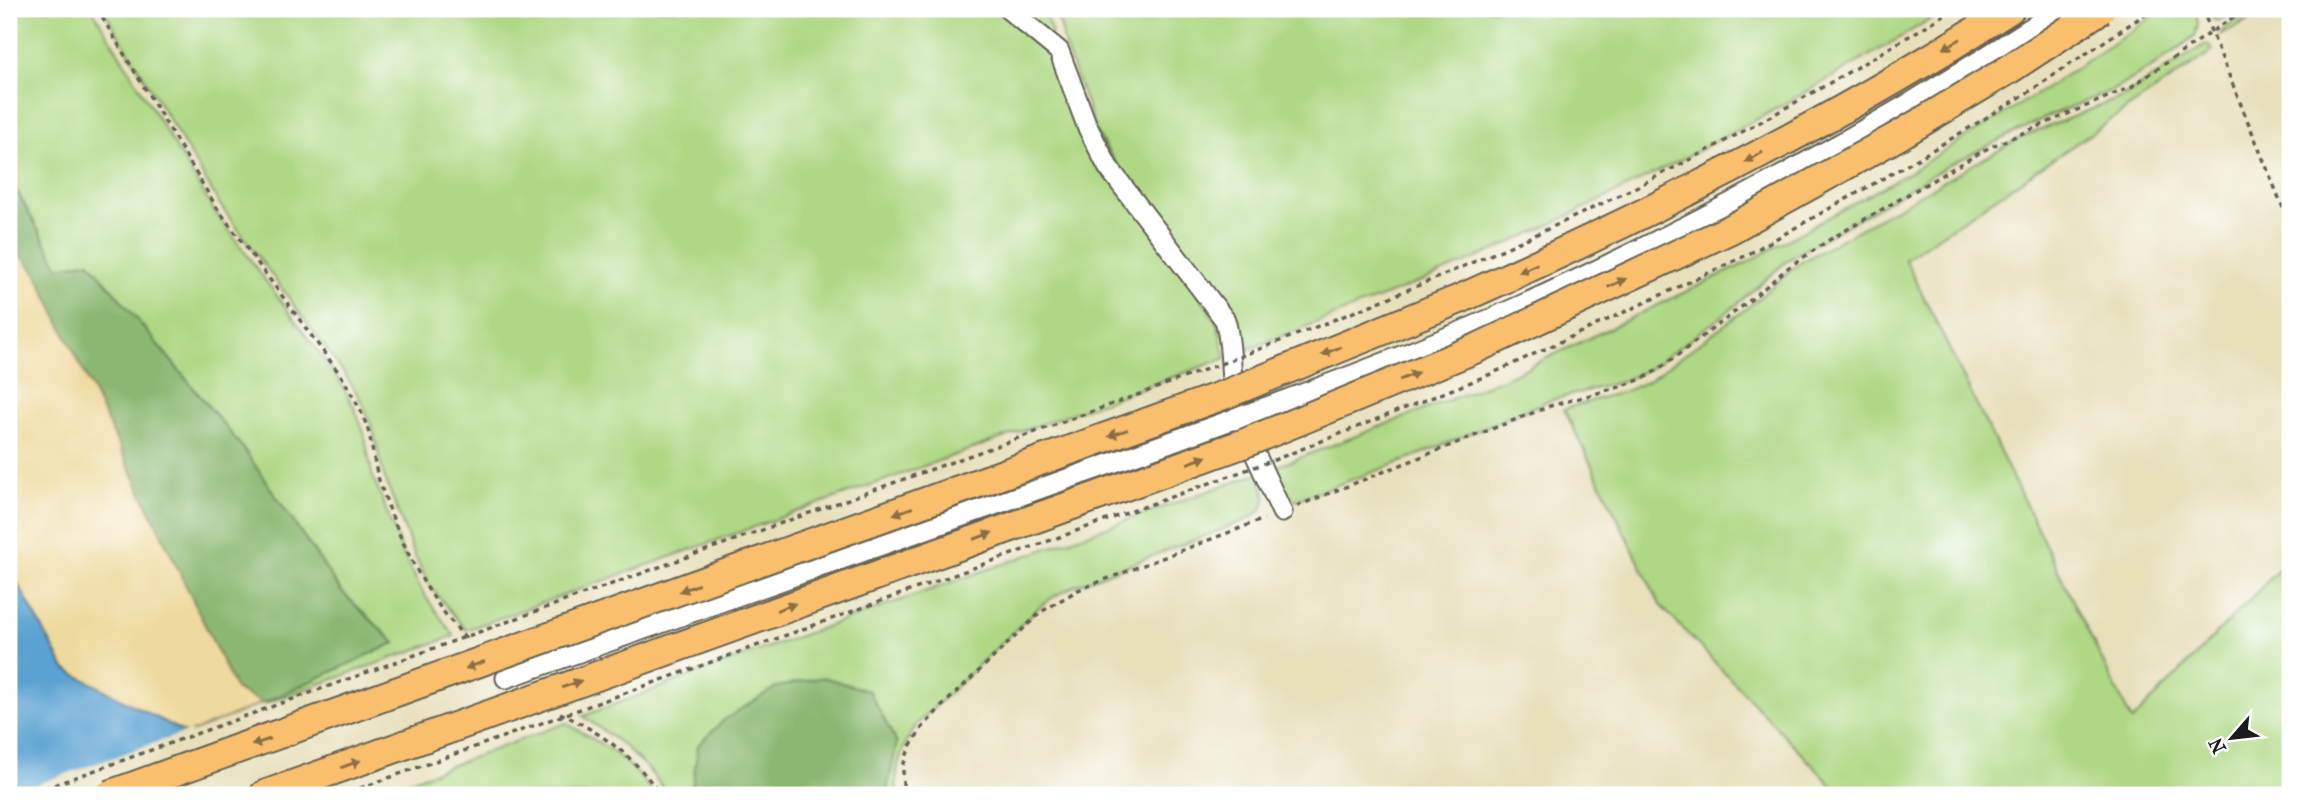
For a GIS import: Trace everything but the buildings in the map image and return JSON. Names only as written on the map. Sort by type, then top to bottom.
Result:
[{"type":"highway","points":[[108,795],[310,725],[1229,393],[1462,298],[1578,246],[1706,183],[1874,90],[2010,9]]},
{"type":"highway","points":[[264,795],[1245,443],[1477,348],[1731,229],[1898,136],[2008,70],[2101,9]]},
{"type":"lane","points":[[1008,9],[1059,51],[1087,127],[1108,167],[1225,320],[1231,337],[1232,387],[1239,417],[1267,484],[1282,512]]},
{"type":"lane","points":[[506,678],[1239,417],[1407,353],[1530,301],[1684,228],[1778,179],[1977,63],[2060,9]]},
{"type":"path","points":[[97,9],[217,208],[342,377],[363,418],[379,482],[411,560],[427,591],[457,629]]},
{"type":"path","points":[[26,795],[1220,366],[1445,275],[1544,231],[1755,126],[1954,9]]},
{"type":"path","points":[[2202,9],[2290,225]]},
{"type":"path","points":[[903,795],[903,766],[910,746],[922,728],[1049,606],[1078,590],[1550,406],[1644,378],[1748,302],[1789,267],[1829,240],[1990,147],[2131,87],[2245,9]]},
{"type":"path","points":[[2211,31],[2254,9]]},
{"type":"green space","points":[[9,9],[92,9],[213,209],[339,380],[364,433],[372,474],[404,556],[423,593],[454,636],[263,703],[395,643],[341,591],[243,448],[89,261],[59,268],[9,177]]},
{"type":"green space","points":[[103,9],[1002,9],[1045,44],[1070,97],[1213,309],[1226,358],[466,630],[429,585],[414,554],[384,476],[373,430],[362,402],[346,376],[221,206]]},
{"type":"green space","points":[[1015,9],[1043,9],[1052,33],[1045,36]]},
{"type":"green space","points":[[1053,9],[1947,9],[1749,124],[1597,202],[1469,261],[1236,354],[1097,133]]},
{"type":"green space","points":[[2164,9],[2196,9],[2198,25],[2195,36],[2154,66],[2115,89],[2046,117],[1949,165],[1788,260],[1729,311],[1649,369],[1620,382],[1548,401],[1401,462],[1293,501],[1278,493],[1268,470],[1503,379],[1746,263],[1908,173],[2048,87]]},
{"type":"green space","points":[[2208,9],[2237,9],[2218,21],[2214,20]]},
{"type":"green space","points":[[2251,9],[2269,9],[2220,36],[2223,30]]},
{"type":"green space","points":[[2204,45],[2209,45],[2213,51],[1905,259],[2132,721],[2290,558],[2290,795],[1841,795],[1660,605],[1564,409],[1628,390],[1648,381],[1747,308],[1798,264],[2020,138],[2122,97]]},
{"type":"green space","points":[[9,177],[59,267],[89,261],[243,448],[341,591],[395,643],[263,703],[236,690],[36,273],[9,241]]},
{"type":"green space","points":[[1259,473],[1266,499],[1260,511],[1249,519],[1074,586],[1038,608],[917,724],[900,758],[897,795],[669,795],[648,769],[623,745],[583,716],[755,652]]},
{"type":"green space","points":[[823,677],[869,691],[897,743],[886,795],[691,795],[698,745],[725,719],[777,687]]},
{"type":"green space","points":[[566,723],[625,761],[654,795],[411,795],[396,786]]},
{"type":"sand","points":[[9,241],[36,273],[236,690],[263,703],[187,734],[65,669],[9,568]]},
{"type":"water","points":[[9,568],[65,669],[187,734],[9,795]]},
{"type":"pier","points":[[189,731],[232,795],[9,795],[9,794]]}]
